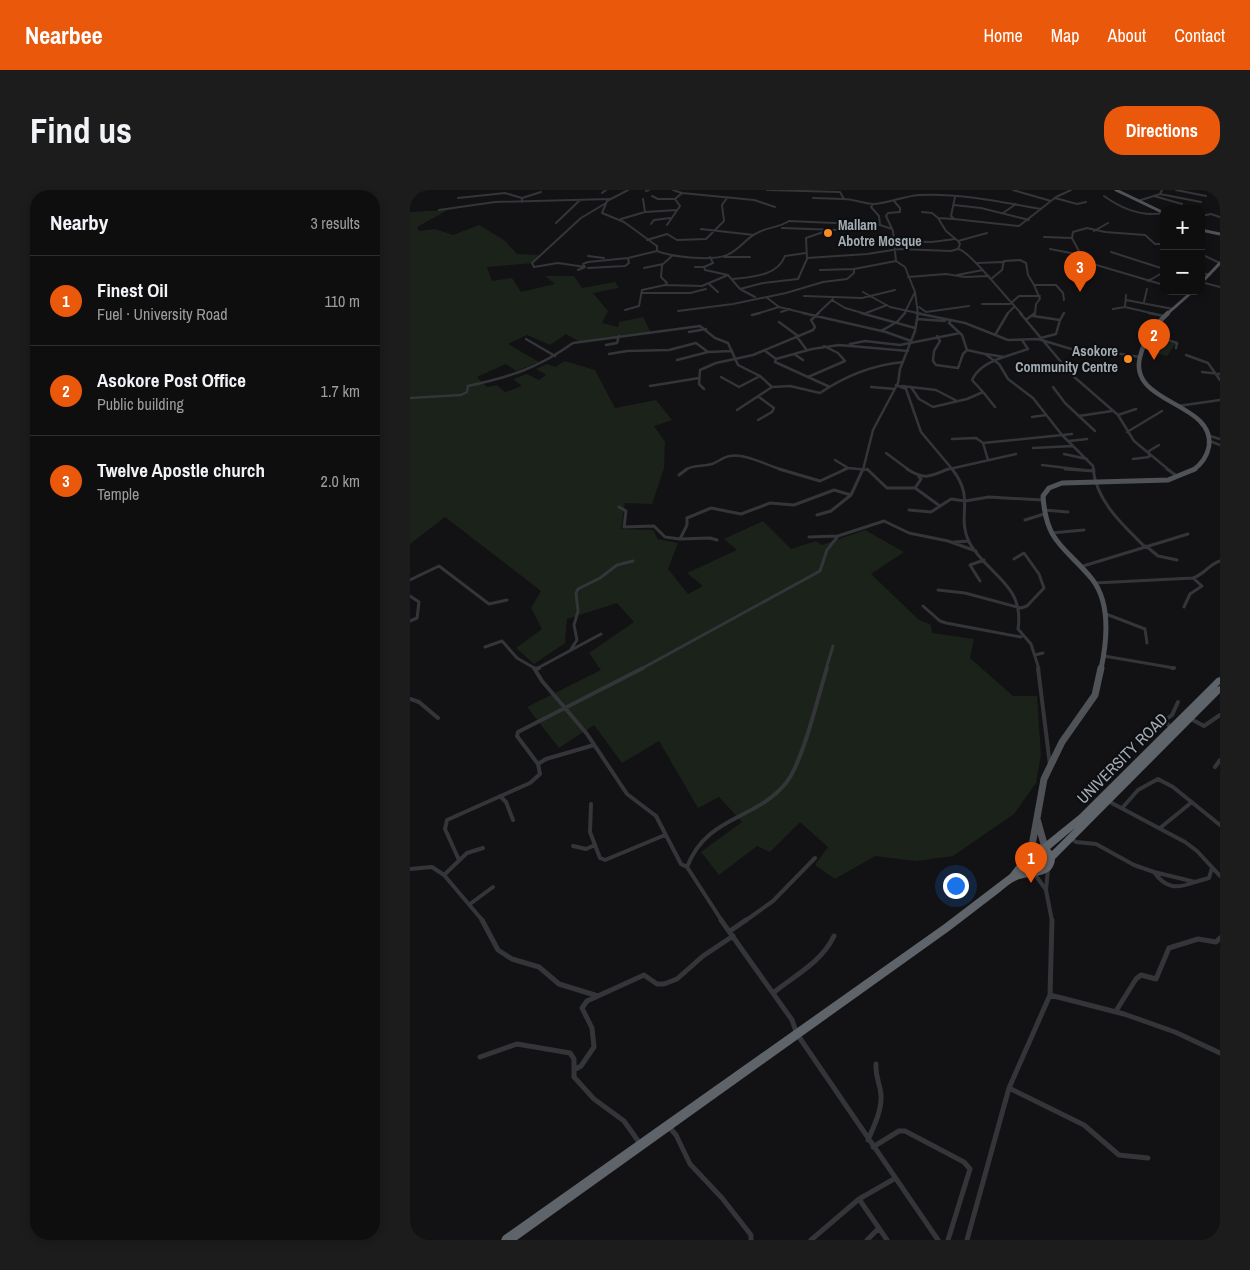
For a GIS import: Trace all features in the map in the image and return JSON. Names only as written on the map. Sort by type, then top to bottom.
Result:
[{"type":"highway","name":"UNIVERSITY ROAD","points":[[1042,852],[1082,818],[1220,680]]},
{"type":"highway","name":"UNIVERSITY ROAD","points":[[1042,852],[1070,838],[1220,689]]},
{"type":"highway","points":[[507,1240],[930,940],[1013,877],[1032,868],[1048,869],[1051,863],[1042,852],[1027,854],[1032,868]]},
{"type":"highway","points":[[1013,877],[1032,868]]},
{"type":"main road","points":[[1116,190],[1160,212]]},
{"type":"main road","points":[[1205,231],[1220,234]]},
{"type":"main road","points":[[1205,279],[1220,263]]},
{"type":"main road","points":[[1042,852],[1037,819],[1041,791],[1050,766],[1062,742],[1095,695],[1104,656],[1106,614],[1104,601],[1095,584],[1060,548],[1051,533],[1042,500],[1049,488],[1054,485],[1068,482],[1152,482],[1178,478],[1201,465],[1210,440],[1202,422],[1152,390],[1140,380],[1137,369],[1140,357],[1151,335],[1164,316],[1188,295]]},
{"type":"main road","points":[[1037,819],[1042,852]]},
{"type":"street","points":[[602,193],[606,190]]},
{"type":"street","points":[[628,190],[581,218],[532,263],[534,267],[558,263],[586,267],[625,266],[629,263],[628,258]]},
{"type":"street","points":[[646,191],[650,190]]},
{"type":"street","points":[[675,190],[754,200],[775,207]]},
{"type":"street","points":[[767,190],[841,192],[844,200]]},
{"type":"street","points":[[1013,190],[1052,200]]},
{"type":"street","points":[[938,218],[1019,226],[1052,200],[1071,190]]},
{"type":"street","points":[[1160,194],[1162,190]]},
{"type":"street","points":[[1176,190],[1206,196]]},
{"type":"street","points":[[675,199],[681,191]]},
{"type":"street","points":[[912,191],[917,195]]},
{"type":"street","points":[[458,198],[505,193],[522,198],[541,192]]},
{"type":"street","points":[[964,192],[965,198]]},
{"type":"street","points":[[1138,201],[1160,194],[1201,202]]},
{"type":"street","points":[[813,198],[855,199],[873,204],[917,195],[965,198],[1041,209]]},
{"type":"street","points":[[652,196],[658,200],[675,199],[680,204],[667,225]]},
{"type":"street","points":[[1104,196],[1138,214],[1150,216],[1160,214]]},
{"type":"street","points":[[1154,196],[1182,204]]},
{"type":"street","points":[[954,219],[951,216],[955,197]]},
{"type":"street","points":[[648,240],[666,234],[678,240],[702,240],[715,231],[715,228],[724,221],[722,205],[727,198]]},
{"type":"street","points":[[1055,198],[1077,204],[1086,202]]},
{"type":"street","points":[[439,210],[495,202],[611,199]]},
{"type":"street","points":[[643,199],[645,212]]},
{"type":"street","points":[[556,223],[570,212],[580,200]]},
{"type":"street","points":[[879,216],[900,212],[894,201]]},
{"type":"street","points":[[606,203],[602,213],[612,214],[621,219],[657,246],[657,251]]},
{"type":"street","points":[[873,204],[871,207],[879,216],[880,224]]},
{"type":"street","points":[[1003,213],[1016,204]]},
{"type":"street","points":[[954,206],[982,208],[1029,220]]},
{"type":"street","points":[[621,219],[659,209],[677,210]]},
{"type":"street","points":[[651,224],[654,220],[653,212]]},
{"type":"street","points":[[922,212],[932,213],[938,218],[946,231],[960,244],[958,249]]},
{"type":"street","points":[[1205,215],[1211,214],[1220,217]]},
{"type":"street","points":[[816,515],[831,511],[851,495],[864,468],[866,450],[872,432],[893,398],[919,313],[919,300],[908,278],[905,267],[896,260],[890,220],[886,216]]},
{"type":"street","points":[[654,220],[670,218]]},
{"type":"street","points":[[781,228],[787,222],[794,221],[870,226],[880,224],[892,229]]},
{"type":"street","points":[[1094,230],[1108,223]]},
{"type":"street","points":[[724,257],[760,231],[781,228],[844,230],[845,224]]},
{"type":"street","points":[[1092,264],[1081,255],[1072,238],[1074,232],[1078,230],[1087,228],[1138,234],[1146,236],[1147,240],[1160,245]]},
{"type":"street","points":[[701,229],[754,235]]},
{"type":"street","points":[[740,289],[770,282],[796,280],[805,266],[809,244],[806,238],[828,230]]},
{"type":"street","points":[[894,241],[932,242],[956,240],[987,233]]},
{"type":"street","points":[[1044,237],[1072,238]]},
{"type":"street","points":[[1050,249],[1081,255]]},
{"type":"street","points":[[806,258],[894,250],[964,250],[990,277],[1010,304],[1027,319],[1072,375],[1118,415],[1128,432],[1150,456],[1178,478]]},
{"type":"street","points":[[586,267],[585,263],[606,259],[628,258],[657,251],[673,255],[750,257]]},
{"type":"street","points":[[1111,252],[1160,269]]},
{"type":"street","points":[[733,279],[757,277],[778,268],[784,261],[785,256],[806,253]]},
{"type":"street","points":[[644,268],[663,264],[673,255]]},
{"type":"street","points":[[588,256],[606,259]]},
{"type":"street","points":[[1205,256],[1220,263]]},
{"type":"street","points":[[704,268],[713,263],[710,257]]},
{"type":"street","points":[[820,270],[854,269],[896,260]]},
{"type":"street","points":[[977,263],[1010,260],[1023,261],[1026,263],[1028,276],[1040,296]]},
{"type":"street","points":[[908,278],[957,275],[965,277],[990,277],[1002,270],[1004,262]]},
{"type":"street","points":[[663,264],[661,277],[667,283],[665,285]]},
{"type":"street","points":[[1066,271],[1079,265],[1092,264],[1160,284]]},
{"type":"street","points":[[578,270],[586,267]]},
{"type":"street","points":[[695,267],[728,275],[740,289],[756,298]]},
{"type":"street","points":[[678,311],[733,304],[823,282],[847,279],[854,273],[854,269]]},
{"type":"street","points":[[957,275],[964,272],[983,271],[997,273]]},
{"type":"street","points":[[1148,281],[1160,272]]},
{"type":"street","points":[[1205,274],[1210,275]]},
{"type":"street","points":[[625,310],[639,306],[642,290],[647,287],[665,285],[698,286],[709,284],[717,278],[728,275]]},
{"type":"street","points":[[1205,283],[1220,287]]},
{"type":"street","points":[[709,284],[718,292]]},
{"type":"street","points":[[1034,285],[1056,285],[1063,293],[1064,300]]},
{"type":"street","points":[[641,293],[690,293],[706,289]]},
{"type":"street","points":[[1144,302],[1147,289]]},
{"type":"street","points":[[804,296],[833,299],[887,294],[895,290]]},
{"type":"street","points":[[862,292],[887,305],[976,326],[1008,340],[1038,339],[1047,344],[1088,354],[1116,353],[1140,357]]},
{"type":"street","points":[[881,331],[897,323],[907,310],[915,292]]},
{"type":"street","points":[[1125,306],[1126,295]]},
{"type":"street","points":[[982,304],[1010,304],[1019,296],[1040,296]]},
{"type":"street","points":[[1027,319],[1036,314],[1036,304],[1040,296]]},
{"type":"street","points":[[766,297],[779,306],[881,331],[911,341]]},
{"type":"street","points":[[833,299],[844,308],[915,328]]},
{"type":"street","points":[[704,388],[699,384],[700,370],[711,364],[736,359],[764,350],[813,330],[814,327],[811,320],[814,315],[833,299]]},
{"type":"street","points":[[1126,300],[1173,309]]},
{"type":"street","points":[[866,313],[887,305]]},
{"type":"street","points":[[752,315],[779,306]]},
{"type":"street","points":[[919,307],[926,312],[969,306]]},
{"type":"street","points":[[1113,309],[1125,306],[1164,316]]},
{"type":"street","points":[[996,335],[1009,310],[1014,307]]},
{"type":"street","points":[[781,312],[792,309]]},
{"type":"street","points":[[1042,338],[1058,332],[1060,320],[1064,313]]},
{"type":"street","points":[[1033,316],[1060,320]]},
{"type":"street","points":[[917,319],[949,321],[960,332],[966,341],[967,350],[963,354],[958,368],[936,365],[933,361],[934,351],[940,341],[937,336]]},
{"type":"street","points":[[779,322],[797,337],[806,349]]},
{"type":"street","points":[[410,398],[460,394],[468,391],[468,386],[498,380],[528,370],[555,356],[573,343],[683,326],[706,328],[715,338],[728,343],[738,365],[742,369],[760,376],[772,387]]},
{"type":"street","points":[[689,332],[706,328]]},
{"type":"street","points":[[776,359],[806,349],[824,346],[850,344],[866,340],[909,344],[911,341],[960,332]]},
{"type":"street","points":[[1151,335],[1177,342],[1176,348]]},
{"type":"street","points":[[606,345],[617,343],[619,336]]},
{"type":"street","points":[[526,339],[555,356]]},
{"type":"street","points":[[995,407],[972,380],[974,375],[1004,357],[1028,349],[1022,340]]},
{"type":"street","points":[[608,354],[669,350],[696,343],[708,352]]},
{"type":"street","points":[[850,344],[898,352],[908,351]]},
{"type":"street","points":[[808,378],[827,367],[845,361],[838,353],[824,346]]},
{"type":"street","points":[[764,350],[776,359],[775,362],[830,387]]},
{"type":"street","points":[[967,350],[1004,357]]},
{"type":"street","points":[[677,360],[708,352],[732,351]]},
{"type":"street","points":[[794,354],[803,360]]},
{"type":"street","points":[[985,354],[1001,366],[1008,379],[1033,398],[1062,435],[1087,459],[1094,471],[1095,482],[1102,498],[1120,523],[1158,556],[1177,560]]},
{"type":"street","points":[[1186,355],[1208,363],[1220,380]]},
{"type":"street","points":[[737,410],[772,387],[790,386],[820,393],[883,363],[903,362]]},
{"type":"street","points":[[1045,368],[1066,366]]},
{"type":"street","points":[[1202,372],[1220,374]]},
{"type":"street","points":[[721,377],[739,387],[760,376]]},
{"type":"street","points":[[650,386],[699,378]]},
{"type":"street","points":[[871,387],[902,386],[936,390],[957,401]]},
{"type":"street","points":[[902,386],[907,392],[922,432],[964,487],[966,501],[962,519],[969,540],[976,551],[1011,591],[1021,608],[1022,617],[1018,630],[1023,638],[1031,644],[1035,655],[1045,701],[1047,760],[1050,766]]},
{"type":"street","points":[[911,387],[919,398],[933,407],[968,399],[982,392]]},
{"type":"street","points":[[1053,387],[1094,431]]},
{"type":"street","points":[[758,420],[772,412],[774,408],[759,397]]},
{"type":"street","points":[[1178,406],[1220,400]]},
{"type":"street","points":[[1118,415],[1136,409]]},
{"type":"street","points":[[1080,416],[1112,411]]},
{"type":"street","points":[[1128,432],[1162,411]]},
{"type":"street","points":[[1032,417],[1046,415]]},
{"type":"street","points":[[983,443],[1072,434]]},
{"type":"street","points":[[952,439],[976,438],[983,443],[988,460]]},
{"type":"street","points":[[1069,441],[1087,439]]},
{"type":"street","points":[[1210,440],[1220,443]]},
{"type":"street","points":[[1210,440],[1220,443]]},
{"type":"street","points":[[1150,456],[1149,451],[1159,445]]},
{"type":"street","points":[[1033,448],[1073,446]]},
{"type":"street","points":[[886,453],[886,455],[919,477],[932,476],[950,468],[1016,454]]},
{"type":"street","points":[[1064,454],[1087,459]]},
{"type":"street","points":[[679,475],[691,466],[712,464],[732,455],[752,458],[761,464],[820,481],[848,468],[864,468],[887,488],[915,488],[940,506]]},
{"type":"street","points":[[1133,459],[1150,456]]},
{"type":"street","points":[[835,460],[848,468]]},
{"type":"street","points":[[1042,464],[1064,469],[1094,471]]},
{"type":"street","points":[[915,488],[920,479],[919,477]]},
{"type":"street","points":[[680,539],[687,525],[687,518],[711,508],[741,514],[770,503],[794,505],[834,490],[851,495]]},
{"type":"street","points":[[909,510],[928,513],[952,498],[966,501],[989,497],[1042,500]]},
{"type":"street","points":[[620,507],[626,511],[624,527],[654,526],[665,537],[680,539],[710,538],[717,540]]},
{"type":"street","points":[[1025,520],[1044,512],[1068,512]]},
{"type":"street","points":[[809,538],[817,535],[838,536],[884,521],[908,533],[952,542],[976,551]]},
{"type":"street","points":[[1051,533],[1084,530]]},
{"type":"street","points":[[1080,567],[1145,546],[1168,542],[1188,534]]},
{"type":"street","points":[[458,860],[445,829],[447,820],[536,778],[541,771],[538,764],[516,736],[518,732],[556,713],[564,706],[658,660],[820,571],[827,550],[838,536]]},
{"type":"street","points":[[952,542],[969,540]]},
{"type":"street","points":[[938,590],[965,593],[1021,608],[1027,606],[1044,588],[1039,574],[1027,556],[1022,552],[1020,557],[1014,559]]},
{"type":"street","points":[[980,581],[970,565],[984,560]]},
{"type":"street","points":[[1095,584],[1163,578],[1193,578],[1202,575],[1210,564],[1220,560]]},
{"type":"street","points":[[571,649],[577,640],[574,625],[578,611],[576,593],[578,589],[600,578],[618,565],[633,561]]},
{"type":"street","points":[[410,580],[439,566],[489,604],[507,600]]},
{"type":"street","points":[[1184,607],[1190,594],[1202,586],[1193,578]]},
{"type":"street","points":[[410,596],[420,602],[417,618],[410,621]]},
{"type":"street","points":[[923,606],[940,621],[946,623],[1023,638]]},
{"type":"street","points":[[1106,614],[1145,629],[1147,632],[1147,643]]},
{"type":"street","points":[[536,669],[600,634]]},
{"type":"street","points":[[485,647],[494,642],[502,641],[517,658],[536,669],[594,745],[627,794],[656,816],[681,864],[687,866],[715,911],[792,1020],[797,1034],[894,1179],[938,1240]]},
{"type":"street","points":[[687,866],[699,841],[776,794],[786,783],[797,762],[832,646]]},
{"type":"street","points":[[1035,655],[1043,653]]},
{"type":"street","points":[[1104,656],[1174,668]]},
{"type":"street","points":[[410,699],[419,702],[438,718]]},
{"type":"street","points":[[1172,728],[1164,721],[1172,715],[1178,702]]},
{"type":"street","points":[[1191,719],[1204,726],[1220,715]]},
{"type":"street","points":[[538,764],[546,759],[594,745]]},
{"type":"street","points":[[1215,767],[1220,760]]},
{"type":"street","points":[[1123,807],[1138,790],[1155,780],[1162,780],[1220,825]]},
{"type":"street","points":[[500,796],[504,799],[513,820]]},
{"type":"street","points":[[1108,801],[1123,807],[1197,850],[1220,876]]},
{"type":"street","points":[[1160,828],[1192,802]]},
{"type":"street","points":[[591,804],[588,823],[600,858],[605,860],[665,835]]},
{"type":"street","points":[[1070,838],[1076,842],[1096,844],[1134,866],[1195,882]]},
{"type":"street","points":[[573,846],[586,849],[595,845]]},
{"type":"street","points":[[444,875],[458,860],[473,850],[483,848]]},
{"type":"street","points":[[730,931],[773,901],[815,858]]},
{"type":"street","points":[[410,869],[432,867],[444,875],[470,904],[490,931],[498,950],[512,959],[539,967],[559,984],[598,996]]},
{"type":"street","points":[[1032,868],[1046,890]]},
{"type":"street","points":[[1154,872],[1162,884],[1178,888],[1209,878],[1212,868]]},
{"type":"street","points":[[967,1240],[994,1136],[1009,1088],[1050,995],[1052,916],[1046,890],[1048,869]]},
{"type":"street","points":[[470,904],[493,887]]},
{"type":"street","points":[[574,1070],[581,1066],[594,1047],[592,1028],[582,1008],[587,1001],[644,974],[657,984],[670,983],[690,971],[700,958],[733,936]]},
{"type":"street","points":[[773,993],[793,976],[823,956],[830,948],[834,936]]},
{"type":"street","points":[[1116,1011],[1136,979],[1141,976],[1156,979],[1170,948],[1198,939],[1216,942],[1220,938]]},
{"type":"street","points":[[1050,995],[1084,1001],[1116,1011],[1167,1029],[1220,1053]]},
{"type":"street","points":[[480,1057],[517,1044],[570,1053],[574,1059],[574,1077],[590,1094],[624,1121],[640,1145]]},
{"type":"street","points":[[868,1140],[878,1116],[881,1095],[880,1085],[875,1078],[876,1064]]},
{"type":"street","points":[[1009,1088],[1084,1125],[1103,1139],[1119,1155],[1148,1158]]},
{"type":"street","points":[[668,1126],[676,1132],[681,1150],[691,1165],[715,1190],[740,1224],[751,1234],[751,1240]]},
{"type":"street","points":[[873,1147],[899,1131],[905,1131],[964,1162],[970,1169],[948,1240]]},
{"type":"street","points":[[812,1240],[859,1199],[894,1179]]},
{"type":"street","points":[[859,1199],[887,1240]]},
{"type":"street","points":[[867,1240],[879,1228]]},
{"type":"shaded area","points":[[448,210],[417,227],[419,231],[435,229],[453,235],[479,225],[504,240],[517,254],[538,255],[534,263],[487,267],[492,281],[512,278],[521,292],[555,284],[545,276],[574,276],[582,288],[615,282],[619,288],[593,293],[608,311],[602,323],[618,327],[619,322],[643,317],[651,333],[580,342],[566,334],[550,345],[527,335],[508,344],[539,362],[516,371],[506,364],[477,377],[487,387],[497,385],[505,392],[522,386],[513,379],[527,374],[539,380],[546,375],[536,369],[547,364],[555,367],[565,361],[595,370],[615,408],[656,400],[672,420],[654,426],[665,442],[664,468],[652,504],[625,503],[621,529],[653,530],[658,539],[678,543],[668,569],[688,594],[703,586],[687,573],[737,550],[724,539],[763,521],[791,549],[816,541],[822,545],[865,530],[904,552],[871,574],[918,619],[931,625],[932,633],[974,639],[970,658],[1013,696],[1037,696],[1041,755],[1036,783],[1014,814],[953,856],[916,861],[875,856],[835,879],[815,865],[828,847],[800,822],[770,852],[757,846],[719,875],[701,852],[742,822],[719,797],[698,808],[659,741],[622,763],[594,725],[559,748],[527,707],[601,670],[589,653],[634,622],[617,603],[567,619],[565,643],[534,664],[516,648],[542,629],[531,608],[541,591],[445,517],[410,544],[410,212]]},
{"type":"shaded area","points":[[1155,339],[1175,344],[1167,356],[1147,351]]},
{"type":"place","name":"Mallam Abotre Mosque","points":[[828,233]]},
{"type":"place","name":"Twelve Apostle church","points":[[1080,292]]},
{"type":"place","name":"Asokore Community Centre","points":[[1128,359]]},
{"type":"place","name":"Asokore Post Office","points":[[1154,360]]},
{"type":"place","name":"Finest Oil","points":[[1031,883]]}]
